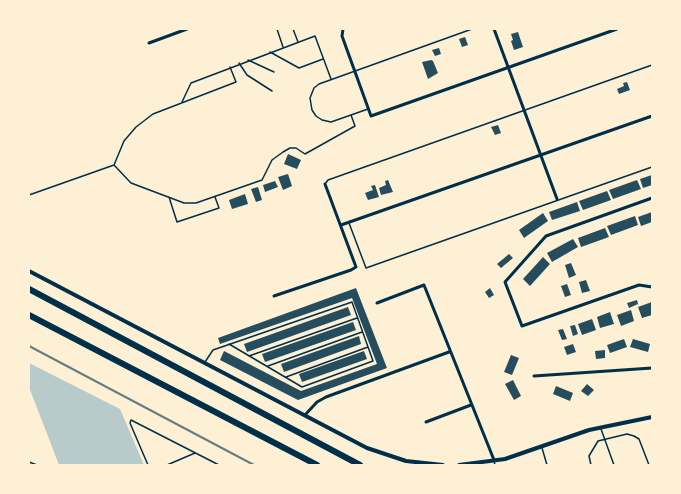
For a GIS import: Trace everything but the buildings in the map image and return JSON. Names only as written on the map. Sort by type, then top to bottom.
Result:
[{"type":"highway","points":[[29,289],[359,465]]},
{"type":"highway","points":[[29,315],[317,465]]},
{"type":"street","points":[[149,43],[187,29]]},
{"type":"street","points":[[494,29],[557,199]]},
{"type":"street","points":[[342,30],[342,36],[371,116],[617,29]]},
{"type":"street","points":[[341,225],[652,116]]},
{"type":"street","points":[[274,296],[356,267],[325,184]]},
{"type":"street","points":[[652,198],[546,236],[505,282],[522,326],[639,285],[652,287]]},
{"type":"street","points":[[29,271],[367,448],[406,461],[444,465]]},
{"type":"street","points":[[377,303],[424,285],[470,405],[495,463]]},
{"type":"street","points":[[305,415],[317,402],[326,397],[449,352]]},
{"type":"street","points":[[534,376],[652,368]]},
{"type":"street","points":[[426,422],[470,405]]},
{"type":"street","points":[[459,465],[495,463],[600,427],[652,417]]},
{"type":"lane","points":[[277,29],[283,47]]},
{"type":"lane","points":[[293,29],[298,42]]},
{"type":"lane","points":[[369,109],[331,122],[322,120],[312,110],[310,98],[314,88],[331,80],[355,70],[472,29]]},
{"type":"lane","points":[[182,103],[191,83],[239,63],[315,36],[331,80]]},
{"type":"lane","points":[[270,52],[299,68],[323,59]]},
{"type":"lane","points":[[248,60],[274,72]]},
{"type":"lane","points":[[239,63],[247,75],[272,91]]},
{"type":"lane","points":[[325,184],[328,180],[652,65]]},
{"type":"lane","points":[[29,195],[114,164],[124,141],[136,128],[153,114],[236,82],[230,67]]},
{"type":"lane","points":[[114,164],[131,183],[184,203],[196,203],[262,180],[272,160],[290,148],[299,149],[306,154],[355,126],[351,115]]},
{"type":"lane","points":[[349,222],[366,268],[557,199],[652,167]]},
{"type":"lane","points":[[168,196],[177,222],[219,208],[215,197]]},
{"type":"lane","points":[[205,362],[212,350],[229,344],[352,302],[373,361],[302,387],[229,344]]},
{"type":"lane","points":[[249,356],[357,318]]},
{"type":"lane","points":[[268,367],[362,332]]},
{"type":"lane","points":[[286,377],[368,347]]},
{"type":"lane","points":[[148,465],[130,423],[131,420],[218,465]]},
{"type":"lane","points":[[600,427],[614,465]]},
{"type":"lane","points":[[591,465],[589,456],[591,450],[598,442],[604,439],[627,434],[639,439],[649,465]]},
{"type":"lane","points":[[541,446],[548,465]]},
{"type":"lane","points":[[167,465],[196,453]]},
{"type":"lane","points":[[29,462],[37,465]]},
{"type":"shaded area","points":[[29,363],[120,409],[144,465],[59,465],[29,387]]},
{"type":"railway","points":[[29,346],[254,465]]}]
